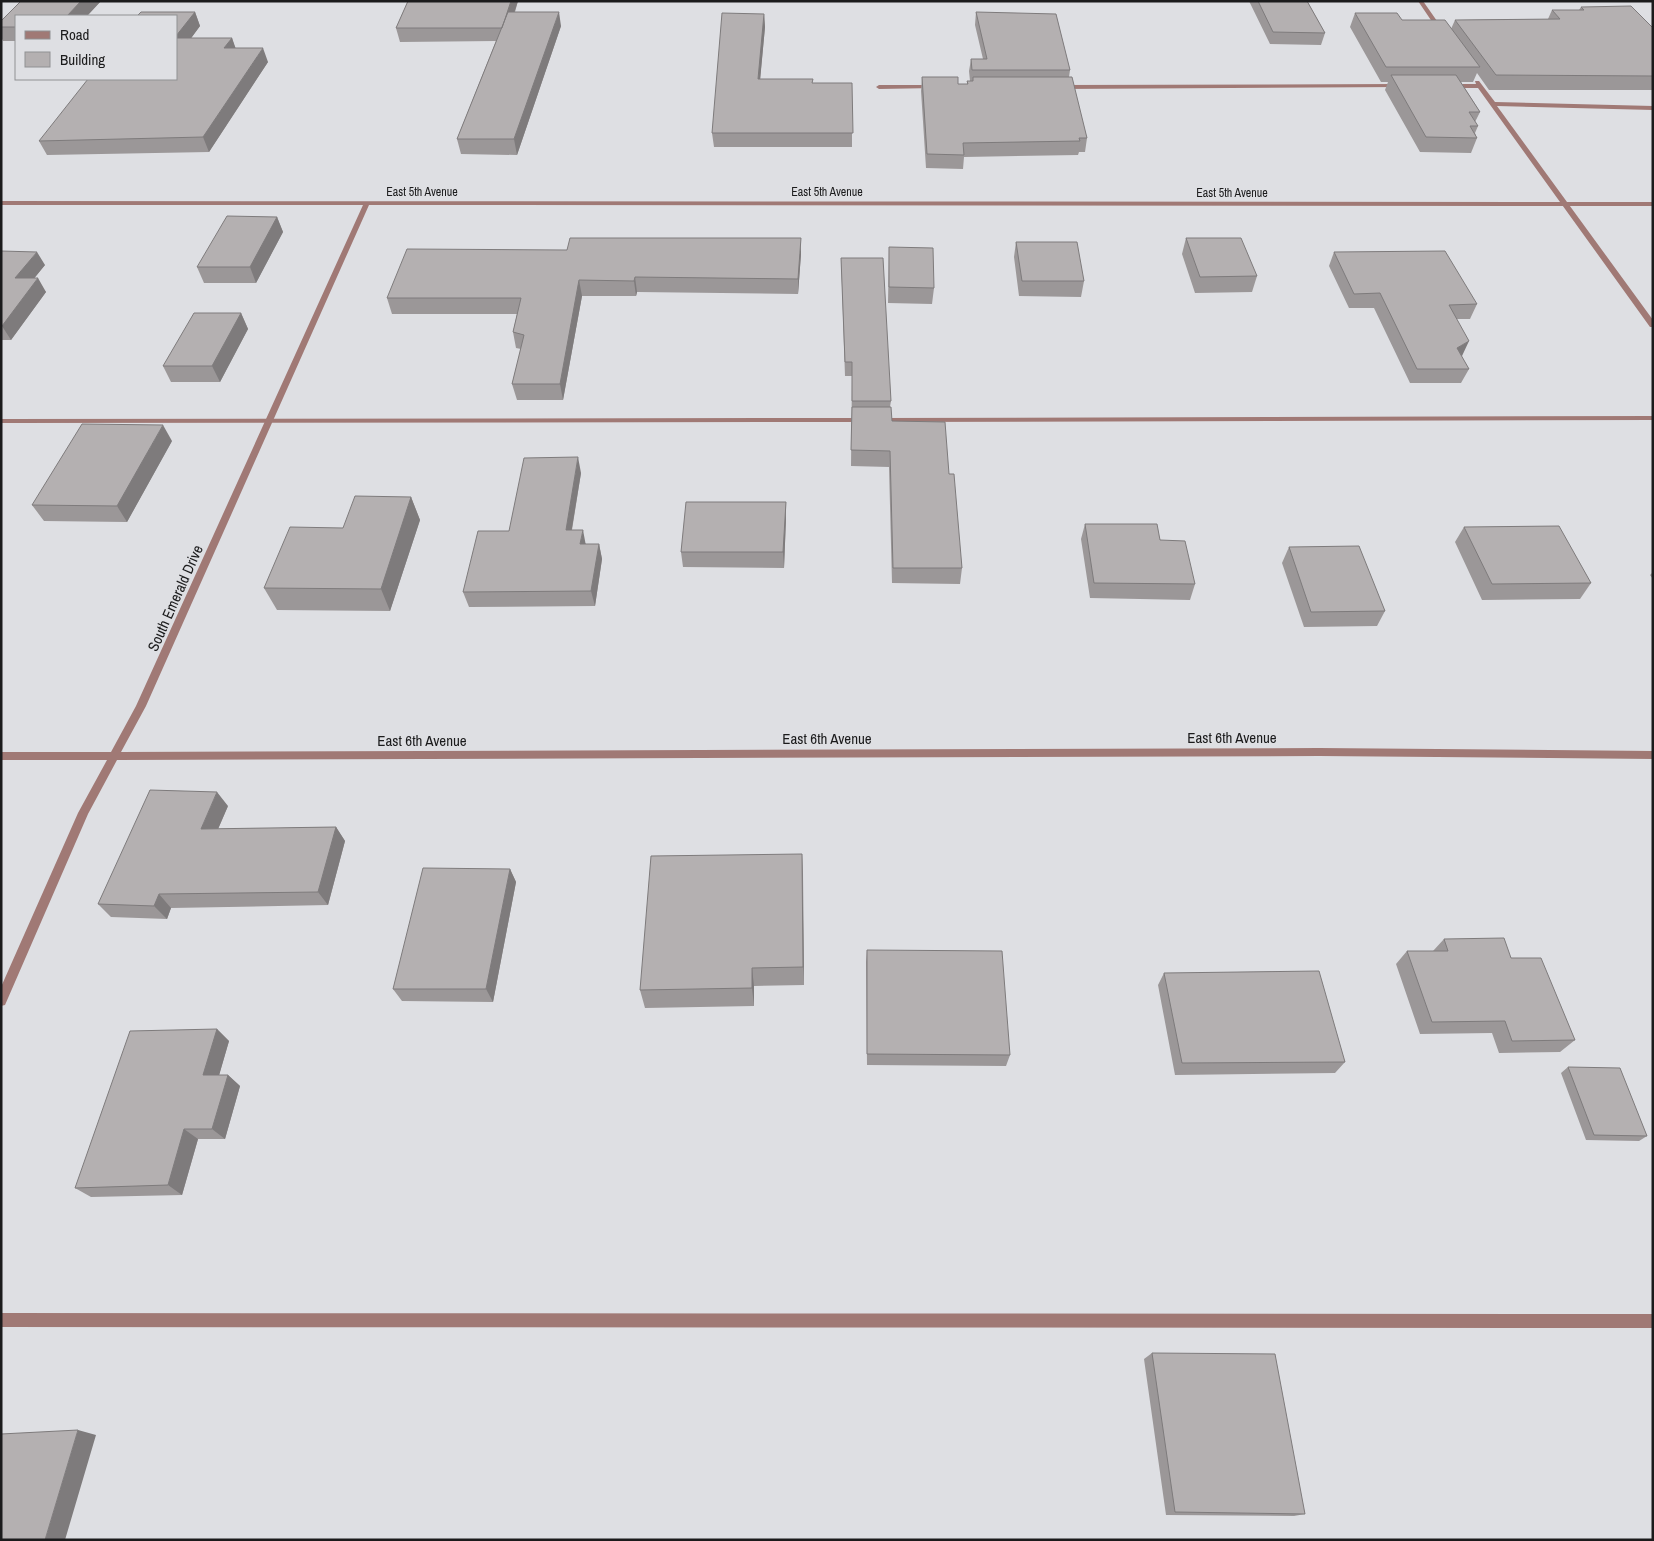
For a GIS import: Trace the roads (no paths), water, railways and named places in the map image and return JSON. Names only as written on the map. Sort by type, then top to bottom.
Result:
[{"type":"street","points":[[1420,1],[1448,40]]},
{"type":"street","points":[[1475,78],[1653,325]]},
{"type":"street","points":[[1056,86],[1411,86]]},
{"type":"street","points":[[1441,86],[1480,86]]},
{"type":"street","points":[[879,87],[938,87]]},
{"type":"street","points":[[1494,104],[1653,108]]},
{"type":"street","name":"East 5th Avenue","points":[[1,203],[1653,204]]},
{"type":"street","name":"South Emerald Drive","points":[[1,1001],[83,813],[141,706],[368,203]]},
{"type":"street","points":[[1,421],[1653,418]]},
{"type":"street","name":"East 6th Avenue","points":[[1,756],[1309,752],[1653,755]]},
{"type":"street","points":[[1,1320],[1653,1321]]}]
